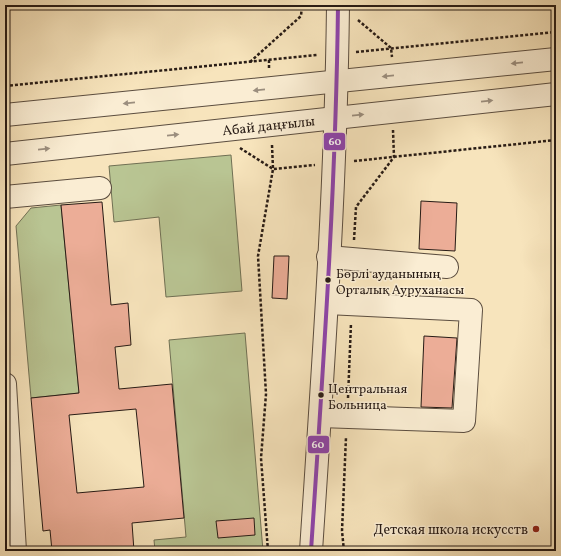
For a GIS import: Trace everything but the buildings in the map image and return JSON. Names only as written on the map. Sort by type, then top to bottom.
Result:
[{"type":"street","points":[[311,551],[327,303],[328,257],[338,82],[338,5]]},
{"type":"street","points":[[5,115],[556,59]]},
{"type":"street","name":"Абай даңғылы","points":[[5,154],[556,94]]},
{"type":"street","points":[[5,197],[100,188]]},
{"type":"street","points":[[328,257],[447,267]]},
{"type":"street","points":[[320,416],[464,421],[471,310],[327,303]]},
{"type":"street","points":[[5,384],[15,551]]},
{"type":"path","points":[[250,62],[301,16],[302,5]]},
{"type":"path","points":[[5,86],[556,32]]},
{"type":"path","points":[[269,60],[270,88]]},
{"type":"path","points":[[268,551],[261,458],[266,394],[258,256],[273,169],[271,125]]},
{"type":"path","points":[[273,169],[556,140]]},
{"type":"green space","points":[[231,155],[242,291],[166,297],[159,217],[114,222],[109,166]]},
{"type":"green space","points":[[61,205],[79,393],[31,398],[16,226],[31,208]]},
{"type":"green space","points":[[245,333],[263,551],[155,551],[154,540],[186,537],[169,340]]},
{"type":"transit line","name":"60","points":[[311,551],[332,210],[338,5]]},
{"type":"place","name":"Бөрлі ауданының Орталық Ауруханасы","points":[[328,280]]},
{"type":"place","name":"Центральная Больница","points":[[321,395]]},
{"type":"place","name":"Детская школа искусств","points":[[536,529]]}]
